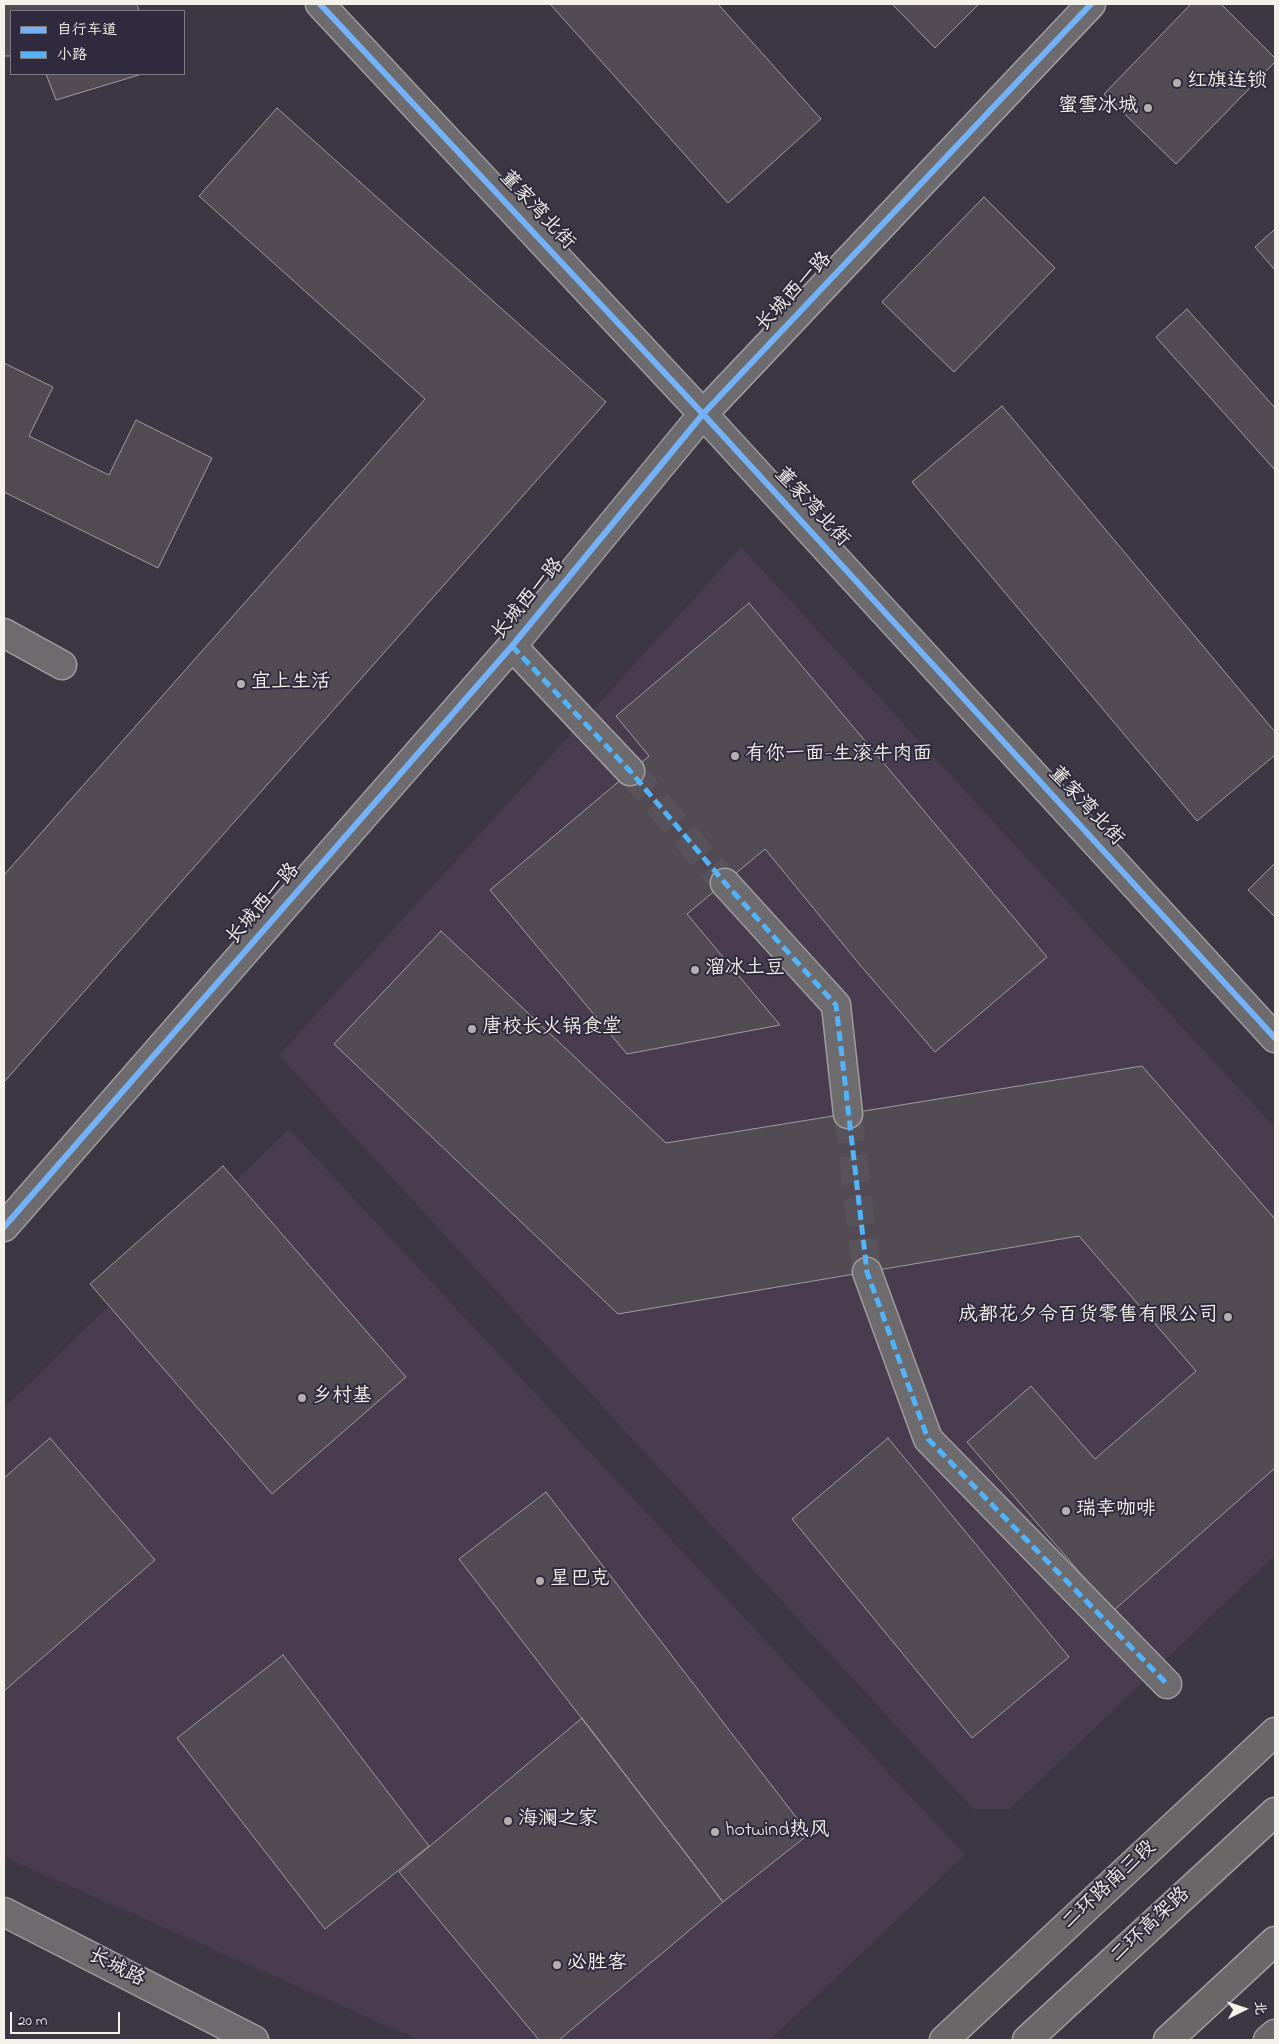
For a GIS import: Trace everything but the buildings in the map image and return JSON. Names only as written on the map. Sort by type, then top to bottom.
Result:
[{"type":"main road","name":"二环路南三段","points":[[950,2038],[1275,1732]]},
{"type":"main road","name":"二环高架路","points":[[1027,2040],[1275,1812]]},
{"type":"main road","points":[[1168,2040],[1275,1941]]},
{"type":"main road","points":[[1268,2040],[1275,2034]]},
{"type":"street","name":"董家湾北街","points":[[320,4],[703,414],[1275,1038]]},
{"type":"street","name":"长城西一路","points":[[4,1227],[512,646],[703,414],[1091,4]]},
{"type":"street","points":[[4,633],[62,666]]},
{"type":"street","points":[[512,646],[630,771]]},
{"type":"street","points":[[725,883],[836,1005],[848,1114]]},
{"type":"street","points":[[867,1272],[928,1439],[1167,1684]]},
{"type":"street","name":"长城路","points":[[4,1912],[254,2040]]},
{"type":"shaded area","points":[[741,547],[1275,1128],[1275,1555],[1010,1809],[973,1809],[279,1055]]},
{"type":"shaded area","points":[[289,1129],[965,1855],[770,2040],[419,2040],[4,1857],[4,1408]]},
{"type":"tunnel","points":[[630,771],[725,883]]},
{"type":"tunnel","points":[[848,1114],[867,1272]]},
{"type":"marked path","points":[[512,646],[630,771],[725,883],[836,1005],[867,1272],[928,1439],[1167,1684]]},
{"type":"cycle path","points":[[320,4],[703,414],[1275,1038]]},
{"type":"cycle path","points":[[4,1227],[512,646],[703,414],[1091,4]]},
{"type":"place","name":"红旗连锁","points":[[1177,83]]},
{"type":"place","name":"蜜雪冰城","points":[[1148,108]]},
{"type":"place","name":"宜上生活","points":[[241,684]]},
{"type":"place","name":"有你一面-生滚牛肉面","points":[[735,756]]},
{"type":"place","name":"溜冰土豆","points":[[695,970]]},
{"type":"place","name":"唐校长火锅食堂","points":[[472,1029]]},
{"type":"place","name":"成都花夕令百货零售有限公司","points":[[1228,1317]]},
{"type":"place","name":"乡村基","points":[[302,1398]]},
{"type":"place","name":"瑞幸咖啡","points":[[1066,1511]]},
{"type":"place","name":"星巴克","points":[[540,1581]]},
{"type":"place","name":"海澜之家","points":[[508,1821]]},
{"type":"place","name":"hotwind热风","points":[[715,1832]]},
{"type":"place","name":"必胜客","points":[[557,1965]]}]
